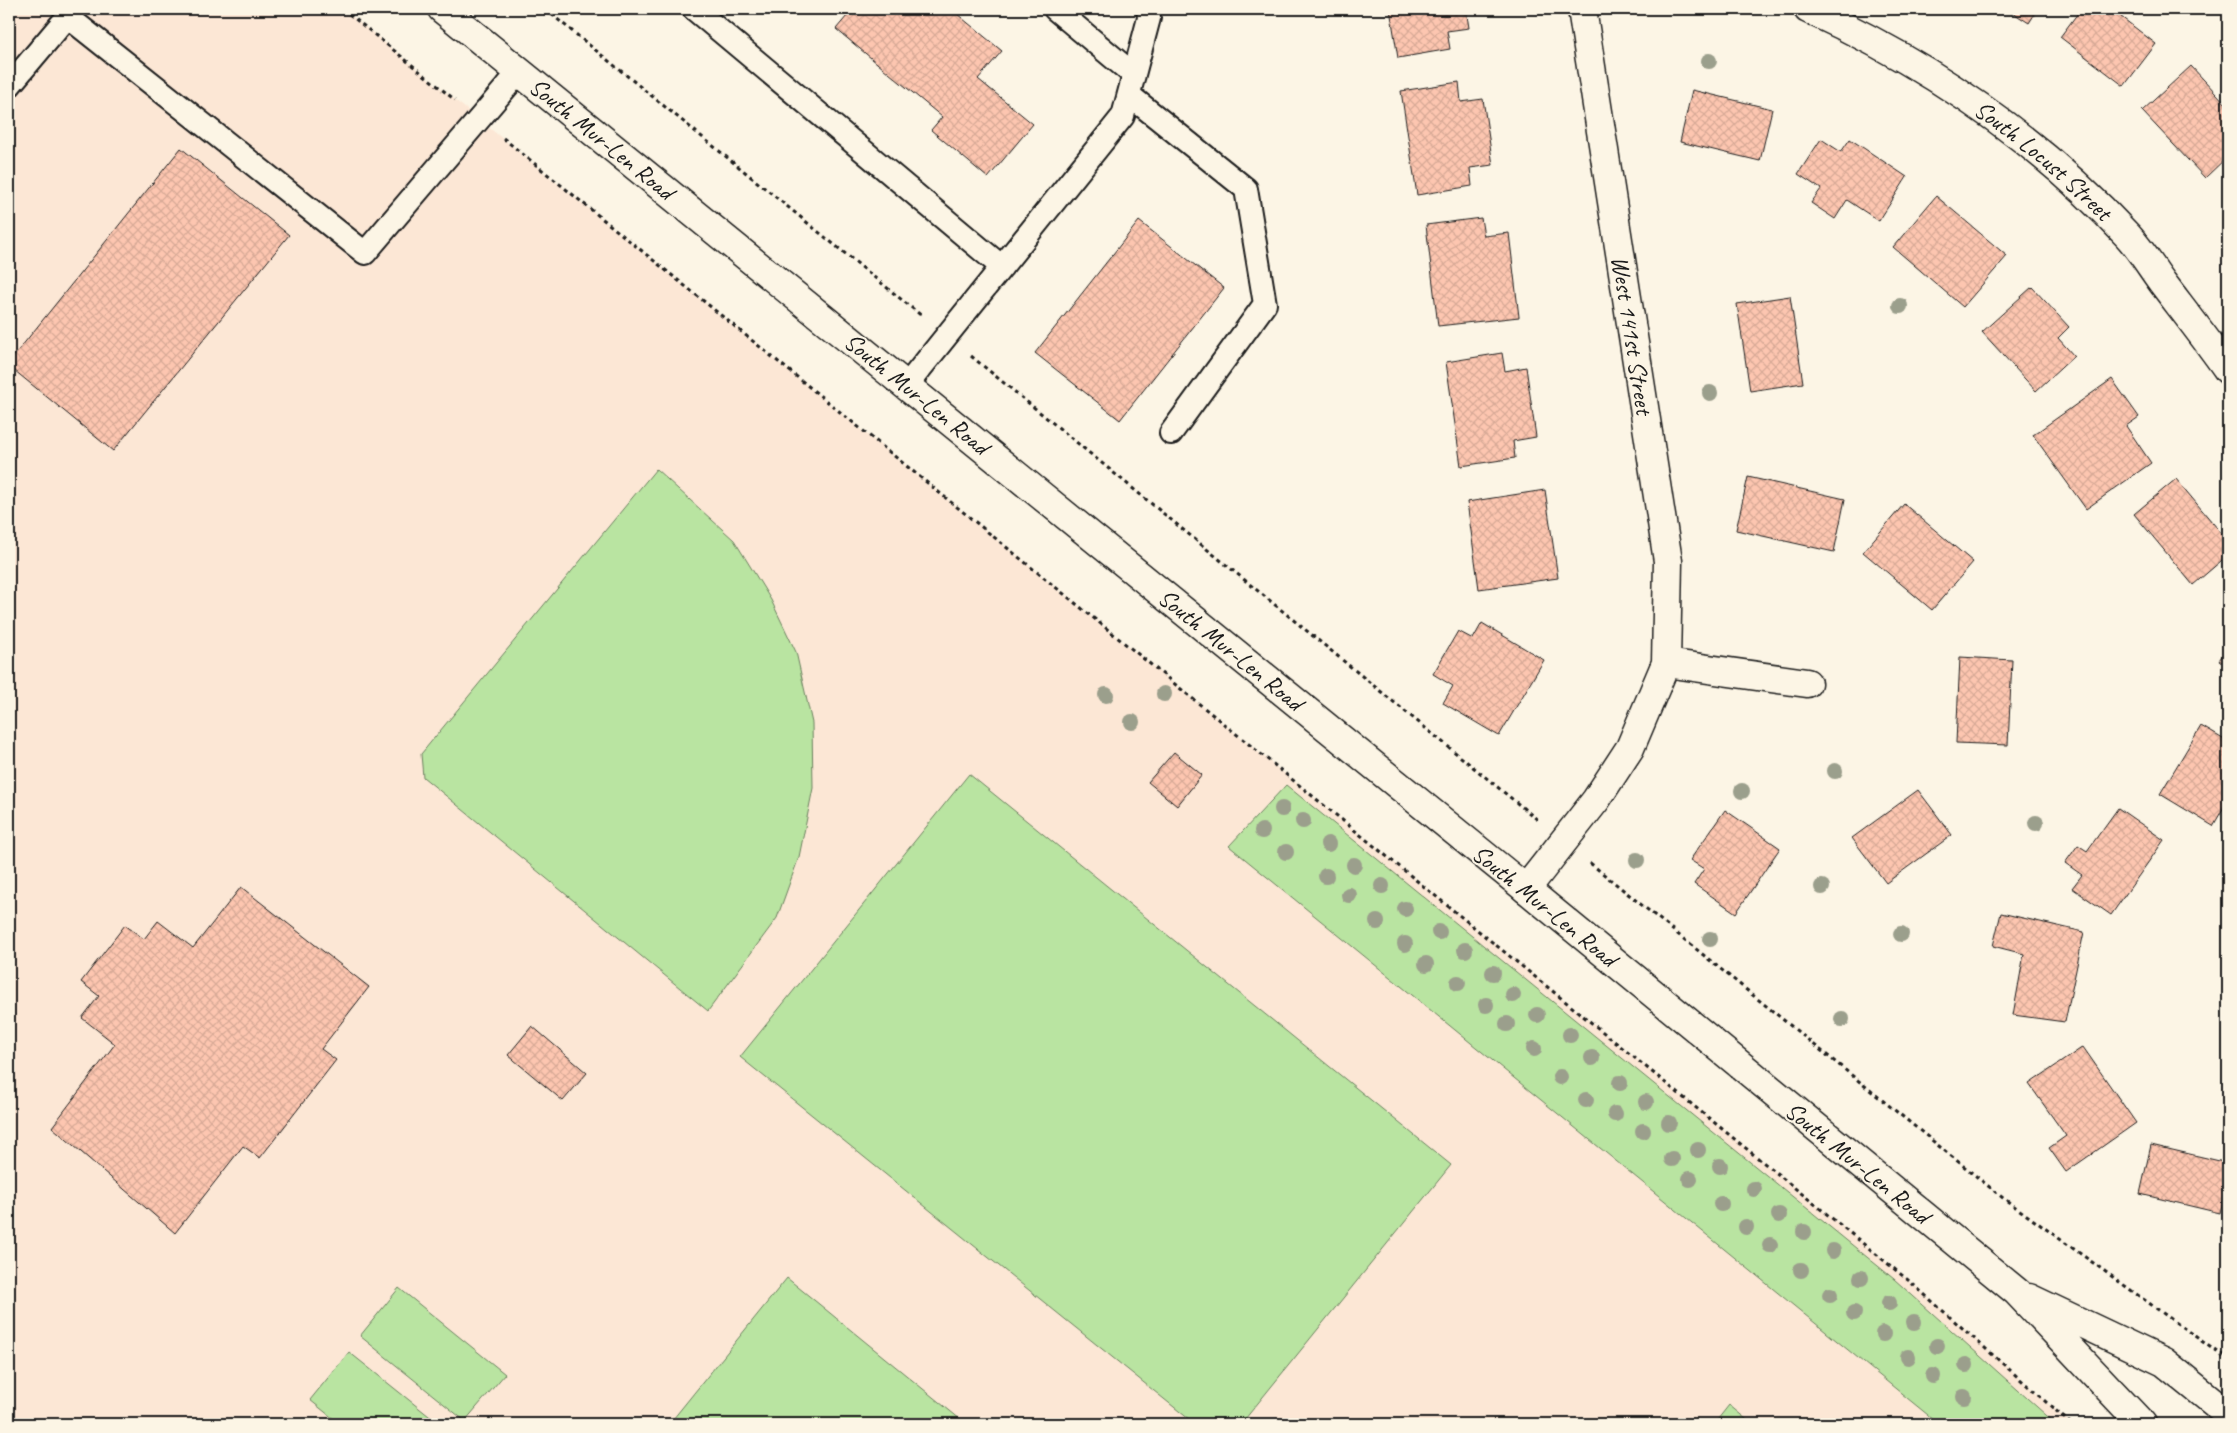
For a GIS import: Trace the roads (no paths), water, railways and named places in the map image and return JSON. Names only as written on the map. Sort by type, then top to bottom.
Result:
[{"type":"main road","name":"South Mur-Len Road","points":[[442,9],[1526,889],[2016,1292],[2142,1424]]},
{"type":"main road","name":"West 141st Street","points":[[1526,889],[1596,800],[1630,748],[1666,663],[1668,561],[1582,9]]},
{"type":"main road","name":"South Locust Street","points":[[1808,9],[1840,23],[1937,78],[1992,115],[2060,168],[2129,238],[2228,370]]},
{"type":"main road","points":[[1666,663],[1807,683]]},
{"type":"main road","name":"South Mur-Len Road","points":[[2016,1292],[2164,1362],[2228,1414]]},
{"type":"lane","points":[[694,9],[1002,267]]},
{"type":"lane","points":[[1055,9],[1131,85],[1246,189],[1266,304],[1171,433]]},
{"type":"lane","points":[[906,385],[1123,116],[1150,18],[1148,9]]},
{"type":"lane","points":[[9,86],[71,13],[365,253],[520,71]]}]
